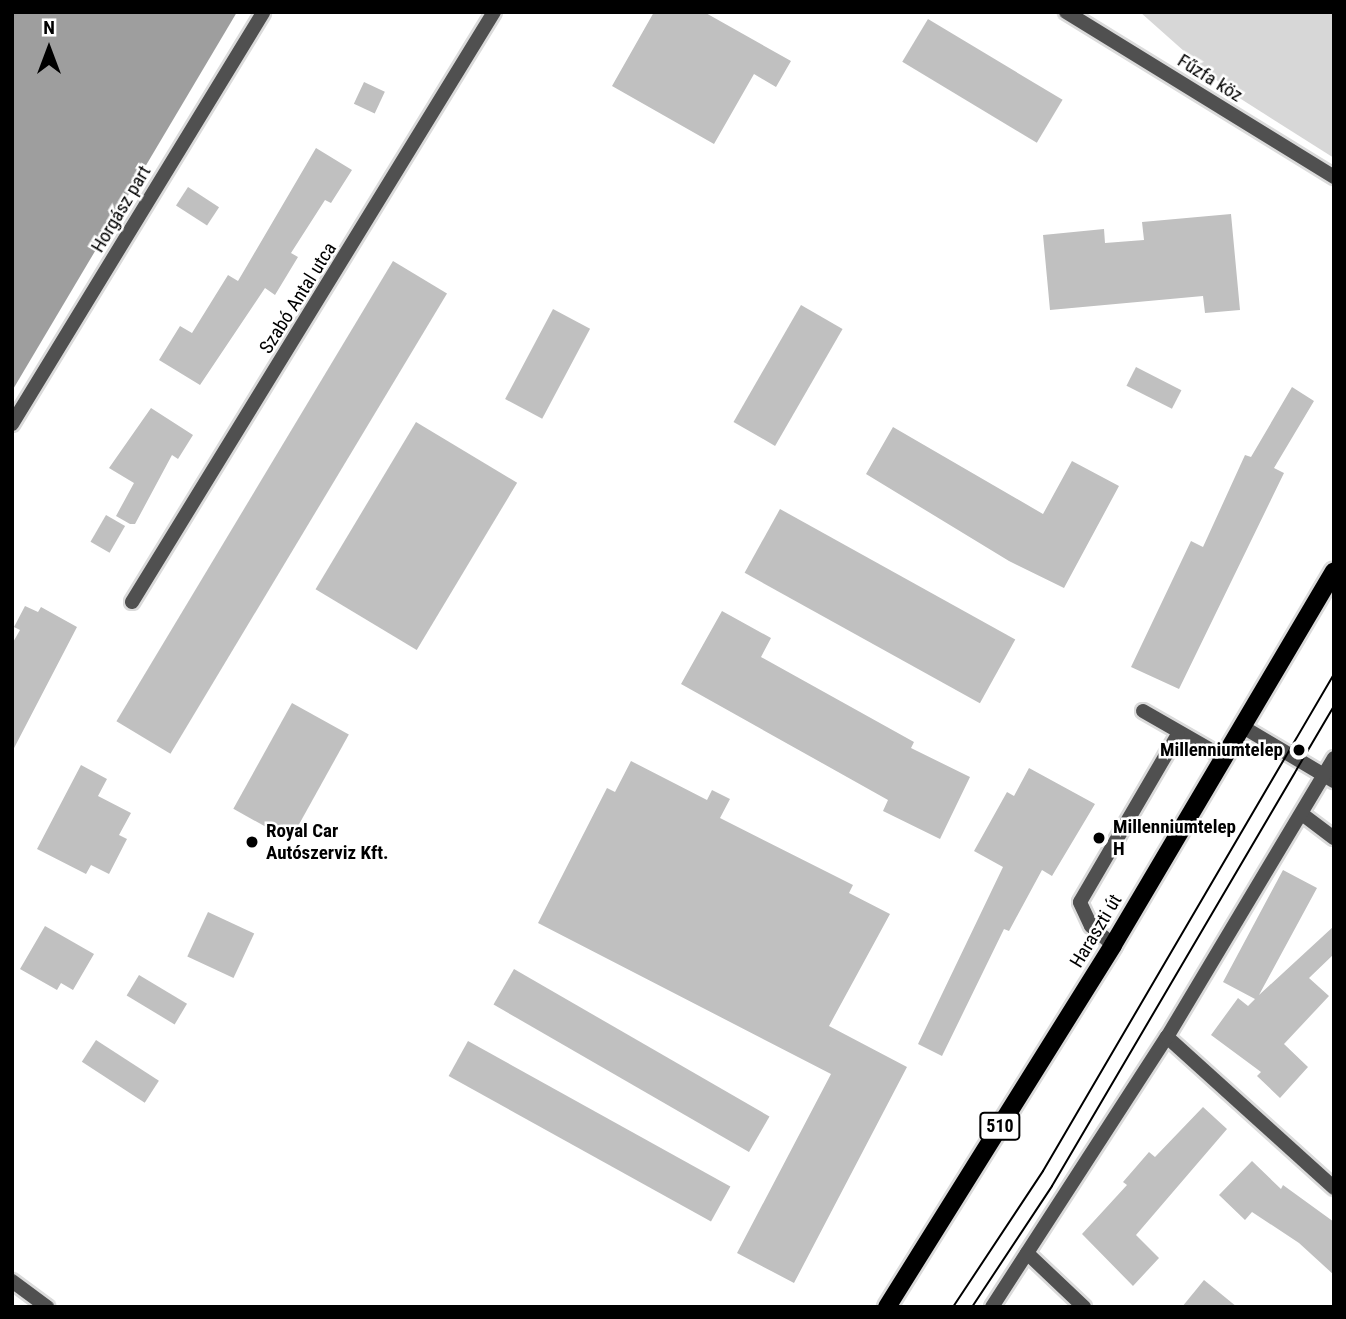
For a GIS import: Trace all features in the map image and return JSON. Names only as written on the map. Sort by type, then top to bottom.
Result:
[{"type":"main road","name":"Haraszti út","points":[[887,1307],[1113,944],[1334,572]]},
{"type":"street","name":"Horgász part","points":[[12,424],[263,12]]},
{"type":"street","name":"Szabó Antal utca","points":[[132,602],[494,12]]},
{"type":"street","name":"Fűzfa köz","points":[[1066,12],[1334,177]]},
{"type":"street","points":[[1143,711],[1178,734],[1225,758]]},
{"type":"street","points":[[1243,727],[1329,778]]},
{"type":"street","points":[[1113,944],[1091,926],[1080,902],[1178,734]]},
{"type":"street","points":[[992,1307],[1167,1037],[1302,814],[1329,778],[1334,758]]},
{"type":"street","points":[[1302,814],[1334,838]]},
{"type":"street","points":[[1167,1037],[1334,1188]]},
{"type":"street","points":[[1027,1253],[1084,1307]]},
{"type":"street","points":[[12,1281],[47,1307]]},
{"type":"shaded area","points":[[12,12],[237,12],[12,391]]},
{"type":"shaded area","points":[[1140,12],[1334,12],[1334,158],[1230,92]]},
{"type":"building","points":[[654,12],[704,12],[791,61],[776,87],[754,74],[714,144],[612,86]]},
{"type":"building","points":[[928,19],[1063,100],[1037,143],[902,62]]},
{"type":"building","points":[[364,82],[385,92],[375,113],[354,104]]},
{"type":"building","points":[[316,148],[352,170],[331,203],[325,200],[291,253],[298,257],[275,295],[265,288],[200,385],[159,360],[180,326],[192,333],[228,275],[238,281]]},
{"type":"building","points":[[188,187],[219,207],[207,226],[176,205]]},
{"type":"building","points":[[1231,214],[1240,310],[1205,313],[1203,296],[1050,310],[1043,235],[1104,229],[1105,243],[1144,240],[1142,222]]},
{"type":"building","points":[[393,261],[447,293],[170,754],[116,721]]},
{"type":"building","points":[[801,305],[843,329],[775,446],[734,422]]},
{"type":"building","points":[[553,309],[590,329],[542,419],[505,399]]},
{"type":"building","points":[[1136,367],[1181,390],[1172,409],[1126,386]]},
{"type":"building","points":[[1292,387],[1314,401],[1274,468],[1284,473],[1179,689],[1131,667],[1191,541],[1203,547],[1245,455],[1251,457]]},
{"type":"building","points":[[151,408],[193,435],[178,459],[172,455],[135,524],[130,524],[116,516],[134,483],[109,468]]},
{"type":"building","points":[[416,422],[517,483],[417,650],[316,589]]},
{"type":"building","points":[[893,427],[1043,514],[1072,461],[1119,486],[1064,588],[1009,561],[866,474]]},
{"type":"building","points":[[780,509],[1015,639],[980,703],[745,573]]},
{"type":"building","points":[[106,515],[125,526],[110,553],[91,542]]},
{"type":"building","points":[[25,606],[38,612],[41,607],[77,627],[12,752],[12,644],[20,630],[14,627]]},
{"type":"building","points":[[722,611],[771,638],[761,657],[914,742],[911,748],[970,777],[940,839],[883,811],[888,800],[681,684]]},
{"type":"building","points":[[292,703],[349,735],[290,840],[233,809]]},
{"type":"building","points":[[631,761],[707,800],[712,790],[730,799],[720,818],[853,885],[849,893],[890,914],[829,1026],[907,1067],[794,1283],[737,1253],[831,1074],[538,923],[607,788],[615,792]]},
{"type":"building","points":[[81,765],[107,779],[98,796],[131,813],[119,835],[127,839],[109,874],[91,865],[86,874],[37,849]]},
{"type":"building","points":[[1029,768],[1095,804],[1052,876],[1042,870],[1009,931],[1004,929],[942,1056],[918,1044],[1003,867],[974,851],[1007,792],[1014,796]]},
{"type":"building","points":[[1283,870],[1317,888],[1259,995],[1334,926],[1334,954],[1309,978],[1329,996],[1284,1044],[1308,1067],[1280,1098],[1257,1076],[1261,1072],[1211,1035],[1238,998],[1248,1006],[1255,999],[1223,982]]},
{"type":"building","points":[[208,912],[254,934],[234,978],[187,956]]},
{"type":"building","points":[[45,926],[94,954],[73,990],[61,983],[57,990],[20,969]]},
{"type":"building","points":[[514,969],[769,1116],[749,1152],[494,1005]]},
{"type":"building","points":[[139,975],[187,1004],[175,1024],[127,996]]},
{"type":"building","points":[[96,1040],[159,1081],[145,1103],[82,1062]]},
{"type":"building","points":[[468,1041],[730,1186],[711,1221],[449,1076]]},
{"type":"building","points":[[1203,1107],[1227,1129],[1136,1235],[1159,1258],[1133,1286],[1082,1234],[1127,1185],[1123,1182],[1149,1152],[1155,1157]]},
{"type":"building","points":[[1252,1161],[1281,1189],[1283,1185],[1334,1222],[1334,1275],[1299,1243],[1252,1212],[1245,1220],[1219,1195]]},
{"type":"building","points":[[1204,1280],[1237,1307],[1182,1307]]},
{"type":"tram line","points":[[953,1307],[1043,1171],[1334,674]]},
{"type":"tram line","points":[[972,1307],[1052,1186],[1334,706]]},
{"type":"place","name":"Millenniumtelep","points":[[1299,750]]},
{"type":"place","name":"Millenniumtelep H","points":[[1099,838]]},
{"type":"place","name":"Royal Car Autószerviz Kft.","points":[[252,842]]}]
